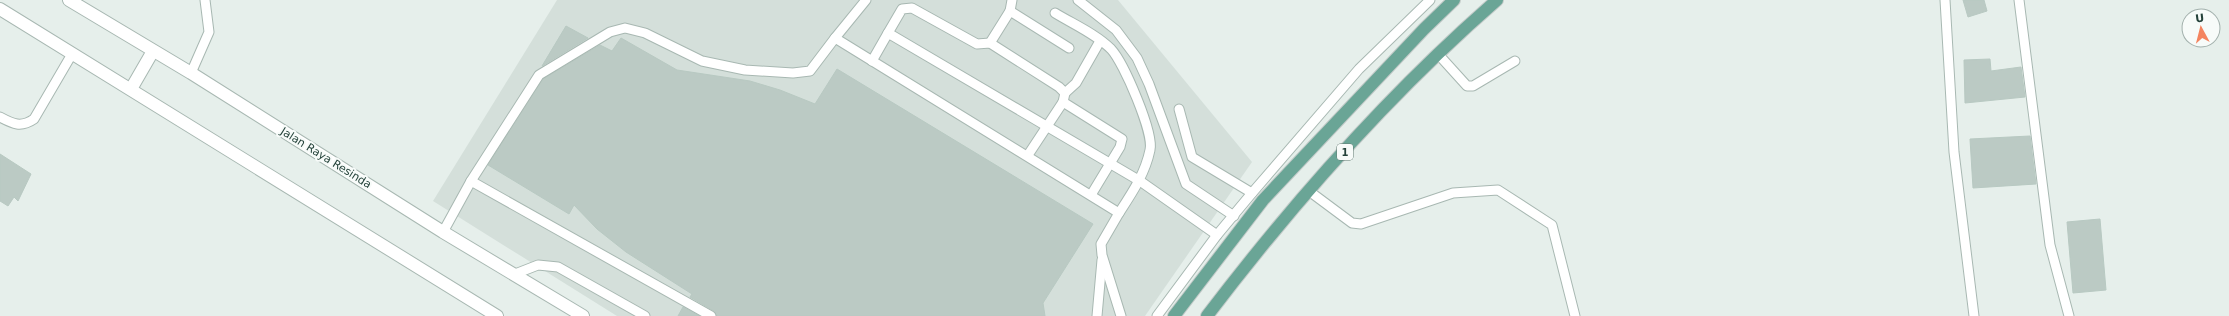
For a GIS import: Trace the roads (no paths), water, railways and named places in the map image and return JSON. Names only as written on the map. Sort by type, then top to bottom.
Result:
[{"type":"main road","name":"1","points":[[1174,316],[1263,200],[1424,29],[1454,0]]},
{"type":"main road","name":"1","points":[[1207,316],[1249,261],[1384,108],[1438,54],[1497,0]]},
{"type":"street","name":"Jalan Raya Resinda","points":[[69,0],[191,73],[443,232],[516,274],[583,316]]},
{"type":"street","points":[[0,9],[497,316]]},
{"type":"street","points":[[131,89],[153,51]]},
{"type":"lane","points":[[191,73],[208,32],[205,0]]},
{"type":"lane","points":[[443,232],[470,181],[539,75],[610,32],[625,28],[645,33],[702,62],[745,70],[793,73],[810,71],[866,0]]},
{"type":"lane","points":[[990,43],[1010,11],[1012,0]]},
{"type":"lane","points":[[1078,0],[1116,30],[1137,58],[1150,84],[1186,184],[1234,216]]},
{"type":"lane","points":[[1157,316],[1217,235],[1359,69],[1430,0]]},
{"type":"lane","points":[[1945,0],[1954,152],[1974,316]]},
{"type":"lane","points":[[2019,0],[2050,245],[2069,316]]},
{"type":"lane","points":[[872,61],[902,9],[912,8],[977,44],[990,43],[1047,78],[1065,92]]},
{"type":"lane","points":[[1010,11],[1069,48]]},
{"type":"lane","points":[[1055,13],[1112,50],[1127,73],[1143,117],[1150,148],[1140,181],[1119,212],[1101,244],[1102,255],[1097,316]]},
{"type":"lane","points":[[888,33],[1140,181],[1217,235]]},
{"type":"lane","points":[[835,38],[1119,212]]},
{"type":"lane","points":[[1028,155],[1063,102],[1065,92],[1076,83],[1100,41]]},
{"type":"lane","points":[[0,117],[17,126],[26,125],[34,119],[72,54]]},
{"type":"lane","points":[[1438,54],[1467,86],[1474,86],[1515,60]]},
{"type":"lane","points":[[1063,102],[1122,139],[1110,163],[1091,194]]},
{"type":"lane","points":[[1179,109],[1192,157],[1252,194]]},
{"type":"lane","points":[[470,181],[687,304],[711,316]]},
{"type":"lane","points":[[1309,192],[1352,223],[1361,224],[1453,193],[1498,190],[1552,225],[1575,316]]},
{"type":"lane","points":[[1102,255],[1120,316]]},
{"type":"lane","points":[[516,274],[538,265],[558,267],[646,316]]}]
